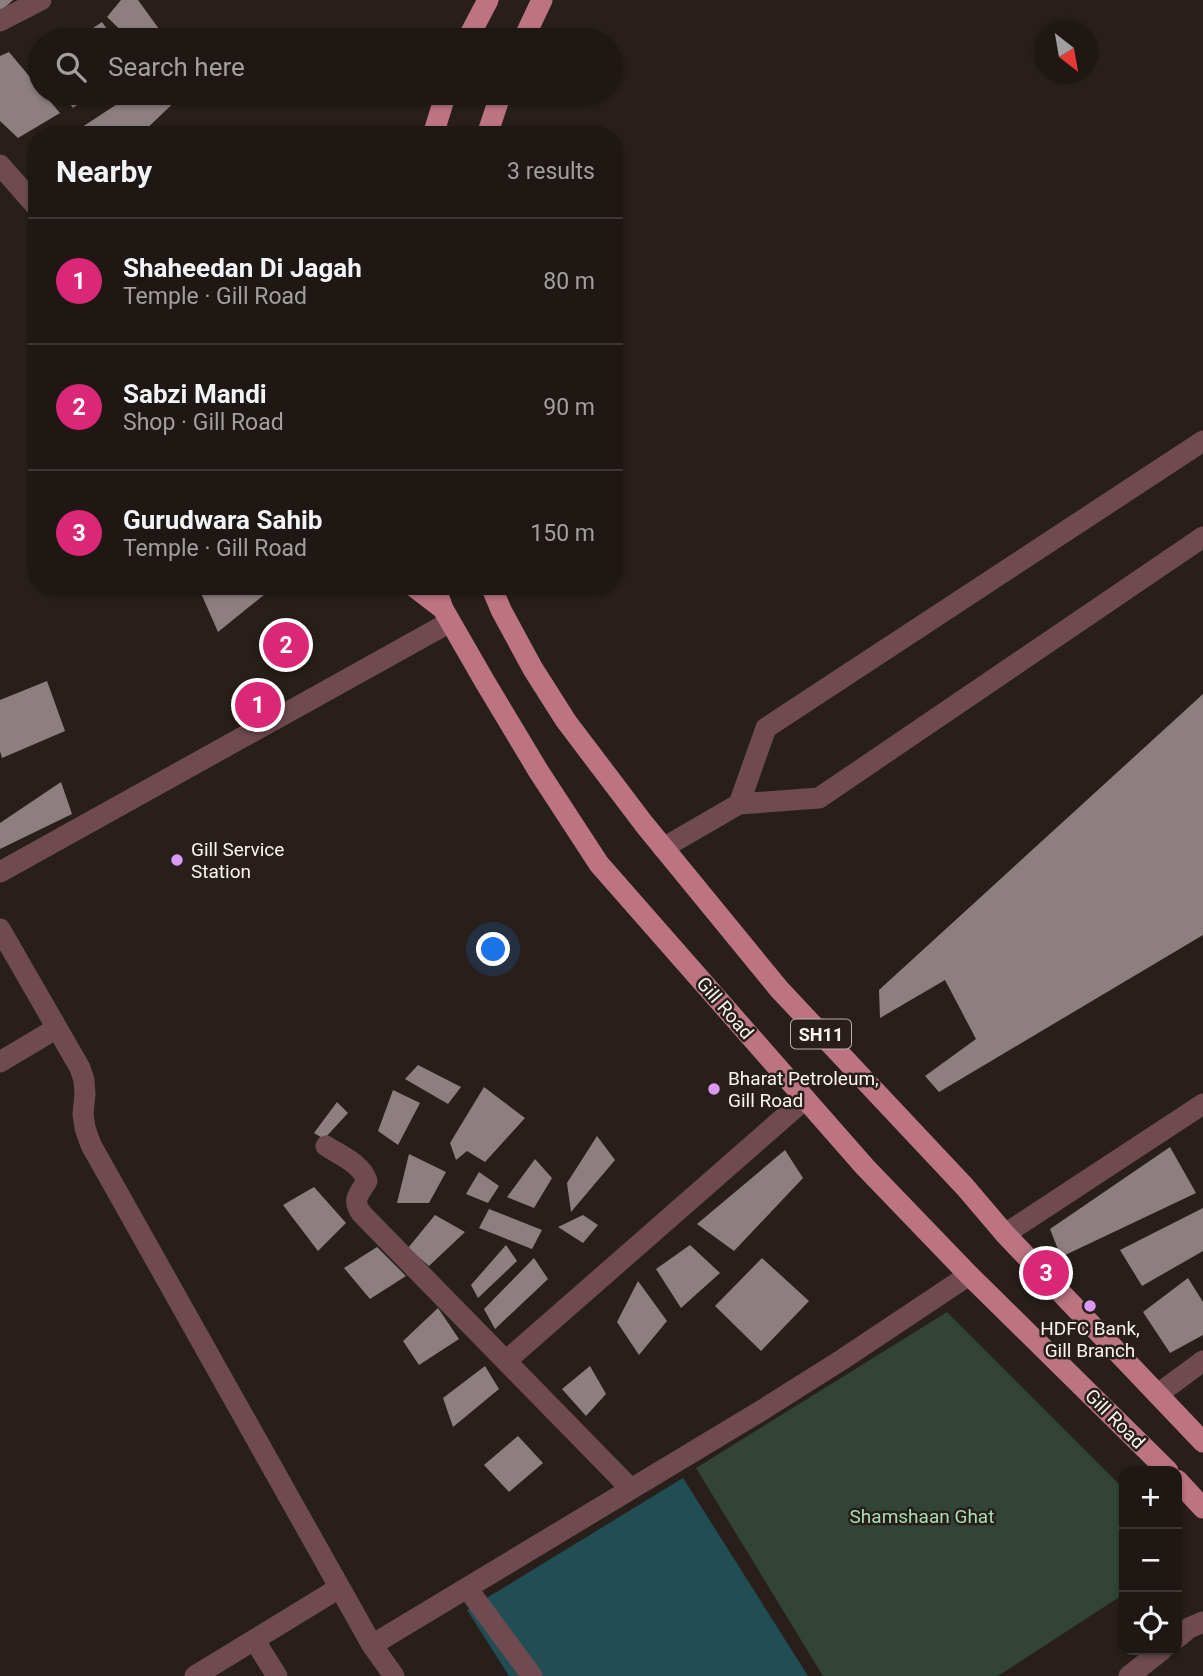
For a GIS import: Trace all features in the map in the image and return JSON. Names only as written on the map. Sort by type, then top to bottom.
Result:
[{"type":"main road","points":[[473,28],[488,0]]},
{"type":"main road","points":[[529,28],[542,0]]},
{"type":"main road","points":[[436,126],[442,105]]},
{"type":"main road","points":[[490,126],[496,105]]},
{"type":"main road","name":"SH11","points":[[423,595],[446,616]]},
{"type":"main road","name":"Gill Road","points":[[438,595],[446,616],[539,772],[599,864],[865,1167],[969,1275],[1163,1466]]},
{"type":"main road","name":"SH11","points":[[495,595],[533,669],[566,721],[663,848],[779,989],[965,1187],[1005,1234],[1203,1442]]},
{"type":"main road","points":[[1182,1485],[1203,1508]]},
{"type":"street","points":[[0,21],[41,0]]},
{"type":"street","points":[[0,165],[28,196]]},
{"type":"street","points":[[739,804],[766,728],[1203,441]]},
{"type":"street","points":[[663,848],[739,804],[819,798],[1203,537]]},
{"type":"street","points":[[0,872],[446,616]]},
{"type":"street","points":[[0,929],[80,1068],[85,1094],[83,1114],[91,1145],[372,1645],[394,1676]]},
{"type":"street","points":[[0,1062],[57,1028]]},
{"type":"street","points":[[506,1362],[805,1099]]},
{"type":"street","points":[[1005,1234],[1203,1104]]},
{"type":"street","points":[[326,1146],[364,1174],[366,1181],[356,1199],[356,1206],[362,1214],[631,1489]]},
{"type":"street","points":[[372,1645],[764,1409],[969,1275]]},
{"type":"street","points":[[1158,1394],[1203,1362]]},
{"type":"street","points":[[195,1676],[340,1588]]},
{"type":"street","points":[[467,1588],[532,1676]]},
{"type":"street","points":[[1182,1634],[1203,1622]]},
{"type":"street","points":[[255,1641],[277,1676]]},
{"type":"street","points":[[1129,1676],[1156,1655]]},
{"type":"green space","name":"Shamshaan Ghat","points":[[947,1312],[1119,1484],[1119,1597],[998,1676],[823,1676],[696,1468]]},
{"type":"water","points":[[683,1478],[808,1676],[509,1676],[467,1610]]},
{"type":"building","points":[[0,0],[13,0],[0,12]]},
{"type":"building","points":[[121,0],[138,0],[158,28],[118,28],[107,17]]},
{"type":"building","points":[[102,22],[106,28],[93,28]]},
{"type":"building","points":[[9,52],[28,75],[28,105],[53,105],[60,113],[38,126],[28,126],[28,132],[18,138],[0,121],[0,56]]},
{"type":"building","points":[[116,105],[171,105],[149,126],[84,126]]},
{"type":"building","points":[[202,595],[264,595],[218,632]]},
{"type":"building","points":[[47,681],[65,731],[2,758],[0,700]]},
{"type":"building","points":[[1203,694],[1203,935],[939,1092],[925,1076],[976,1039],[945,980],[880,1018],[879,990]]},
{"type":"building","points":[[61,782],[72,814],[0,849],[0,823]]},
{"type":"building","points":[[418,1065],[461,1087],[448,1104],[405,1079]]},
{"type":"building","points":[[484,1087],[525,1118],[485,1162],[467,1151],[456,1160],[450,1143]]},
{"type":"building","points":[[393,1090],[420,1103],[398,1145],[378,1131]]},
{"type":"building","points":[[337,1102],[348,1113],[324,1139],[314,1133]]},
{"type":"building","points":[[597,1136],[615,1160],[571,1212],[567,1183]]},
{"type":"building","points":[[1170,1147],[1196,1193],[1061,1257],[1050,1229]]},
{"type":"building","points":[[785,1150],[803,1178],[734,1251],[697,1224]]},
{"type":"building","points":[[409,1154],[446,1172],[429,1203],[397,1203]]},
{"type":"building","points":[[535,1159],[552,1178],[534,1208],[507,1197]]},
{"type":"building","points":[[479,1172],[499,1186],[488,1203],[466,1194]]},
{"type":"building","points":[[314,1187],[346,1223],[318,1251],[283,1205]]},
{"type":"building","points":[[1203,1208],[1203,1251],[1142,1286],[1120,1250]]},
{"type":"building","points":[[489,1209],[542,1230],[532,1249],[479,1228]]},
{"type":"building","points":[[435,1215],[465,1232],[429,1266],[408,1248]]},
{"type":"building","points":[[583,1215],[598,1225],[583,1243],[558,1227]]},
{"type":"building","points":[[506,1245],[517,1261],[478,1298],[471,1285]]},
{"type":"building","points":[[690,1245],[720,1273],[681,1308],[656,1269]]},
{"type":"building","points":[[377,1247],[406,1276],[370,1299],[344,1268]]},
{"type":"building","points":[[534,1258],[548,1279],[495,1329],[484,1309]]},
{"type":"building","points":[[762,1258],[809,1301],[761,1351],[715,1306]]},
{"type":"building","points":[[1188,1278],[1203,1302],[1203,1335],[1170,1353],[1143,1312]]},
{"type":"building","points":[[638,1281],[667,1321],[639,1355],[617,1322]]},
{"type":"building","points":[[438,1308],[459,1339],[419,1365],[403,1341]]},
{"type":"building","points":[[485,1366],[499,1389],[453,1427],[443,1398]]},
{"type":"building","points":[[590,1366],[606,1394],[586,1416],[562,1389]]},
{"type":"building","points":[[518,1436],[543,1463],[509,1492],[484,1465]]},
{"type":"place","name":"Sabzi Mandi","points":[[286,645]]},
{"type":"place","name":"Shaheedan Di Jagah","points":[[258,705]]},
{"type":"place","name":"Gill Service Station","points":[[177,860]]},
{"type":"place","name":"Bharat Petroleum, Gill Road","points":[[714,1089]]},
{"type":"place","name":"Gurudwara Sahib","points":[[1046,1273]]},
{"type":"place","name":"HDFC Bank, Gill Branch","points":[[1090,1306]]}]
